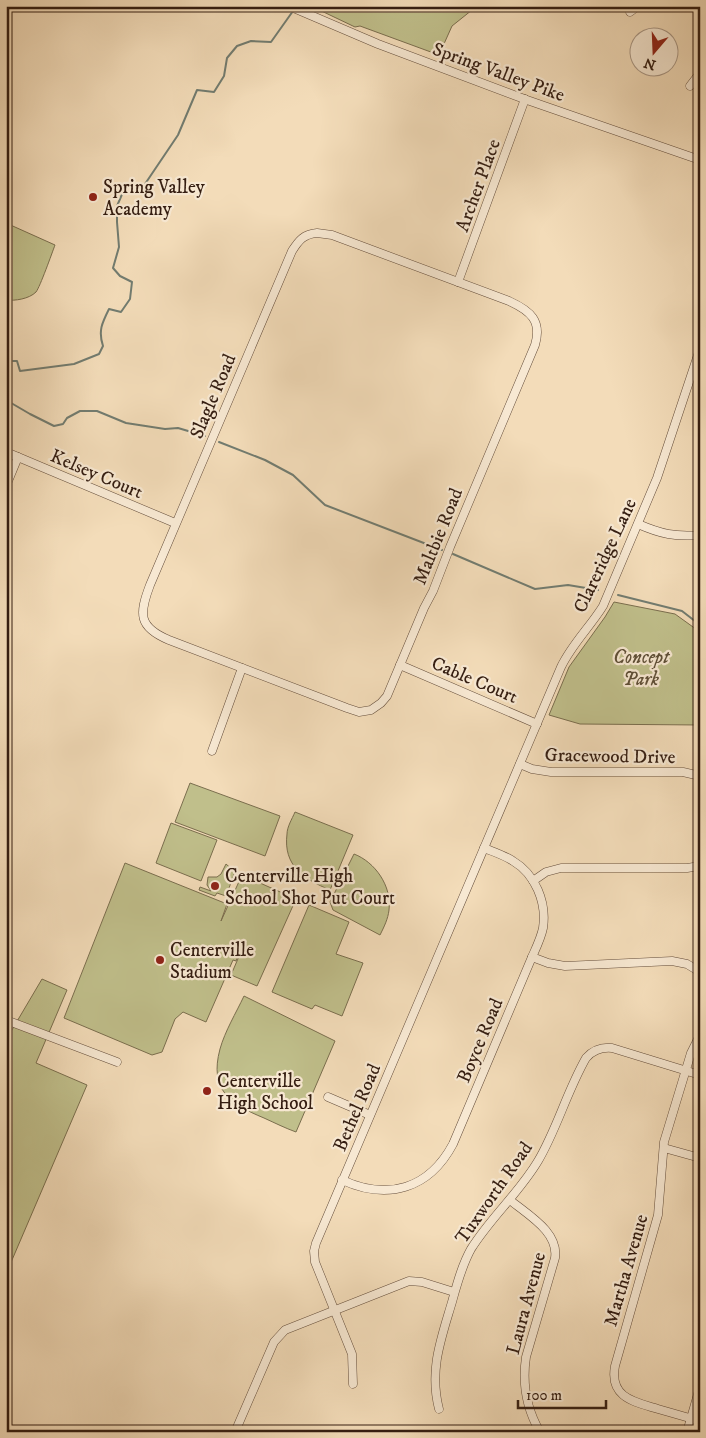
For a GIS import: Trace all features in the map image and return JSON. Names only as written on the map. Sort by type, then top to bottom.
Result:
[{"type":"street","name":"Spring Valley Pike","points":[[289,6],[378,44],[525,99],[700,160]]},
{"type":"street","points":[[630,12],[638,6]]},
{"type":"street","points":[[690,86],[700,73]]},
{"type":"street","name":"Archer Place","points":[[458,282],[525,99]]},
{"type":"street","name":"Slagle Road","points":[[242,668],[157,635],[144,622],[142,614],[143,602],[292,250],[301,238],[310,234],[332,235],[458,282]]},
{"type":"street","name":"Maltbie Road","points":[[242,668],[359,712],[366,712],[376,708],[385,698],[433,591],[537,337],[534,320],[521,306],[458,282]]},
{"type":"street","name":"Clareridge Lane","points":[[484,848],[566,655],[594,621],[603,606],[638,524],[672,434],[700,349]]},
{"type":"street","name":"Kelsey Court","points":[[6,452],[175,523]]},
{"type":"street","points":[[6,486],[18,457]]},
{"type":"street","points":[[638,524],[665,534],[700,535]]},
{"type":"street","name":"Cable Court","points":[[400,665],[537,724]]},
{"type":"street","points":[[212,751],[242,668]]},
{"type":"street","name":"Gracewood Drive","points":[[520,764],[532,769],[551,772],[683,772],[700,776]]},
{"type":"street","name":"Boyce Road","points":[[342,1180],[371,1190],[397,1190],[410,1186],[426,1177],[443,1161],[453,1144],[541,936],[544,917],[541,900],[533,881],[525,870],[512,860],[484,848]]},
{"type":"street","name":"Bethel Road","points":[[353,1384],[352,1354],[315,1262],[314,1250],[484,848]]},
{"type":"street","points":[[533,881],[546,872],[561,868],[686,868],[700,866]]},
{"type":"street","points":[[532,957],[548,963],[565,966],[672,960],[687,964],[700,972]]},
{"type":"street","points":[[6,1020],[117,1062]]},
{"type":"street","name":"Martha Avenue","points":[[700,1035],[691,1053],[664,1148],[658,1215],[613,1377],[618,1390],[631,1401],[700,1421]]},
{"type":"street","name":"Tuxworth Road","points":[[439,1409],[436,1391],[436,1362],[461,1271],[471,1249],[538,1162],[553,1132],[582,1063],[593,1052],[612,1048],[700,1075]]},
{"type":"street","points":[[328,1097],[370,1114]]},
{"type":"street","points":[[664,1148],[700,1158]]},
{"type":"street","name":"Laura Avenue","points":[[510,1200],[547,1231],[556,1245],[555,1258],[526,1357],[525,1389],[527,1404],[540,1432]]},
{"type":"street","points":[[235,1432],[277,1337],[285,1330],[409,1281],[422,1282],[454,1292]]},
{"type":"street","points":[[687,1432],[700,1387]]},
{"type":"green space","points":[[311,6],[477,6],[452,26],[439,55],[360,26],[355,27]]},
{"type":"green space","points":[[6,223],[55,245],[36,292],[18,300],[6,300]]},
{"type":"green space","name":"Concept Park","points":[[614,602],[675,614],[700,632],[700,725],[580,724],[549,715],[569,667]]},
{"type":"green space","points":[[190,783],[280,816],[265,856],[175,822]]},
{"type":"green space","points":[[295,812],[353,835],[330,890],[304,876],[297,870],[288,855],[287,834]]},
{"type":"green space","points":[[171,823],[217,840],[201,881],[156,863]]},
{"type":"green space","points":[[354,854],[375,869],[388,892],[388,913],[386,923],[380,935],[333,910],[330,902]]},
{"type":"green space","name":"Centerville Stadium","points":[[125,863],[227,904],[221,921],[242,875],[296,899],[257,986],[231,975],[242,946],[236,961],[233,960],[206,1022],[183,1012],[175,1019],[162,1052],[152,1055],[64,1018]]},
{"type":"green space","points":[[226,864],[235,872],[226,896],[217,893],[215,896],[199,890],[200,887],[211,891],[207,885],[208,877],[217,877],[221,874]]},
{"type":"green space","points":[[309,905],[349,922],[336,954],[363,963],[342,1016],[315,1005],[312,1009],[272,992]]},
{"type":"green space","points":[[42,979],[67,990],[36,1063],[87,1085],[6,1274],[6,1040]]},
{"type":"green space","points":[[244,996],[335,1041],[296,1132],[241,1107],[225,1094],[220,1085],[217,1075],[217,1063],[220,1049]]},
{"type":"waterway","points":[[6,361],[17,361],[20,371],[74,364],[99,354],[103,346],[102,327],[109,309],[121,312],[130,299],[132,282],[120,276],[113,268],[119,247],[117,206],[126,185],[145,184],[178,135],[197,90],[214,92],[224,76],[227,58],[237,46],[251,41],[271,42],[293,11]]},
{"type":"waterway","points":[[6,400],[54,426],[63,424],[67,418],[80,411],[97,411],[126,423],[165,429],[178,428],[205,436]]},
{"type":"waterway","points":[[219,442],[265,460],[293,475],[325,505],[442,550]]},
{"type":"waterway","points":[[453,554],[535,589],[568,585],[598,590]]},
{"type":"waterway","points":[[618,595],[682,611],[700,625]]},
{"type":"place","name":"Spring Valley Academy","points":[[93,197]]},
{"type":"place","name":"Centerville High School Shot Put Court","points":[[215,886]]},
{"type":"place","name":"Centerville Stadium","points":[[160,960]]},
{"type":"place","name":"Centerville High School","points":[[207,1091]]}]
